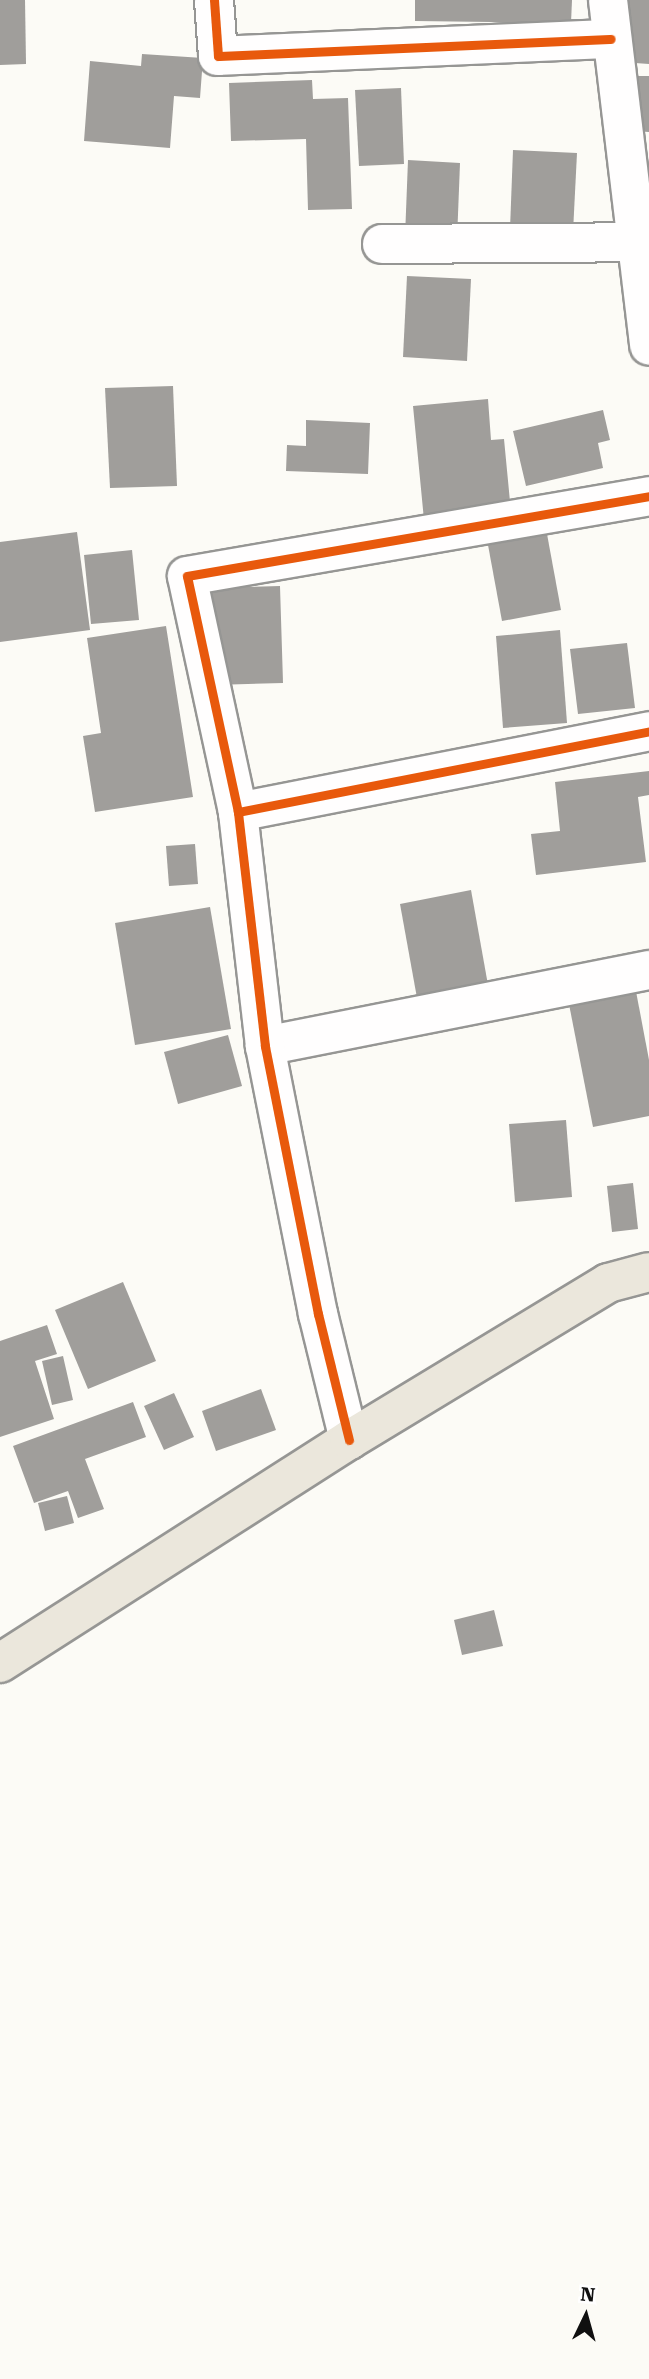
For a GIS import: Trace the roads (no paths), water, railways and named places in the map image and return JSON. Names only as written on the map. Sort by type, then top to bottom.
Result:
[{"type":"main road","points":[[0,1662],[349,1440],[608,1283],[649,1272]]},
{"type":"street","points":[[214,0],[218,56],[611,39]]},
{"type":"street","points":[[608,0],[611,39],[642,242],[649,346]]},
{"type":"street","points":[[382,244],[642,242]]},
{"type":"street","points":[[349,1440],[318,1314],[265,1046],[238,812],[187,576],[649,496]]},
{"type":"street","points":[[238,812],[649,731]]},
{"type":"street","points":[[265,1046],[649,970]]}]
